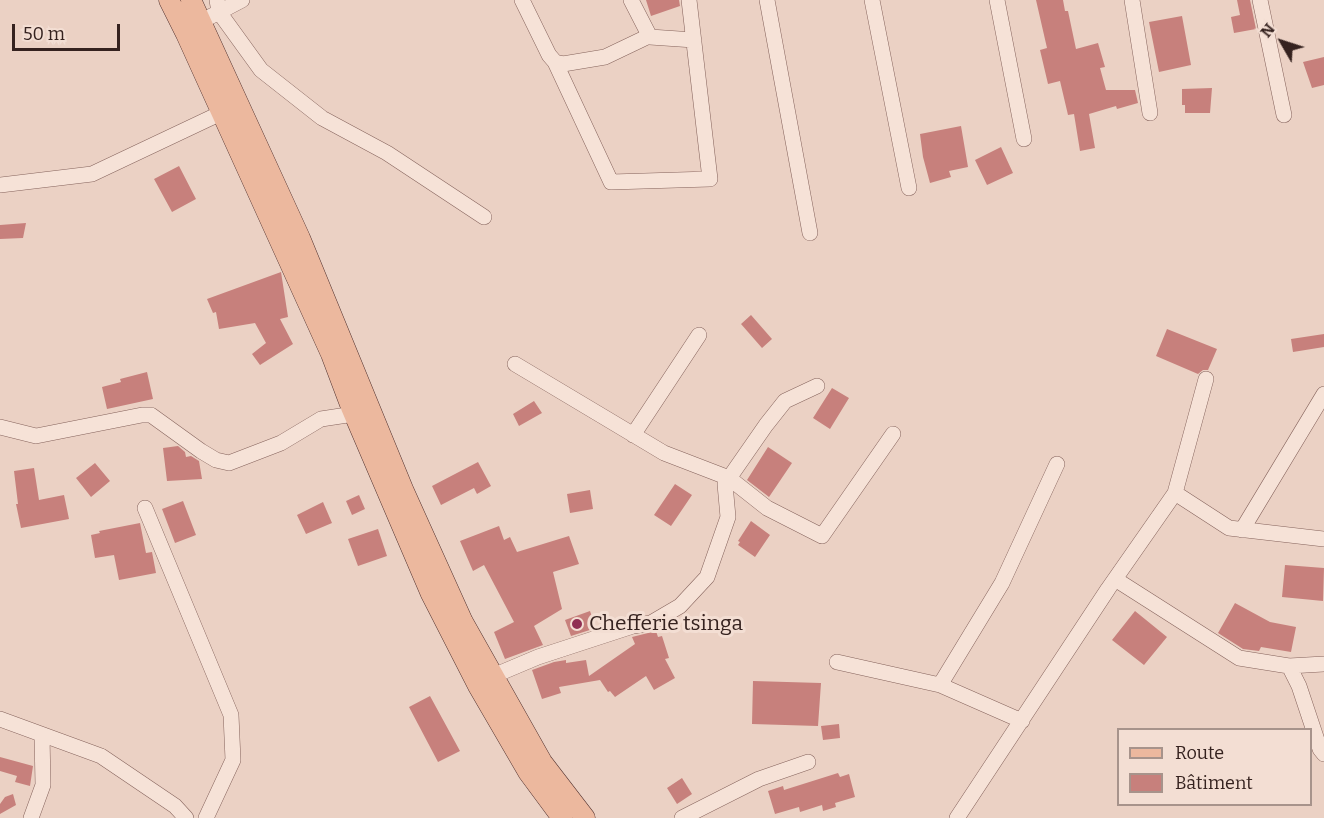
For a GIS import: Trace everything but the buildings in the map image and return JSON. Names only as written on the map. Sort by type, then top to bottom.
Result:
[{"type":"main road","points":[[169,0],[331,354],[354,414],[431,594],[473,676],[528,772],[562,818]]},
{"type":"main road","points":[[191,0],[213,11],[300,238],[403,489],[463,622],[542,762],[585,818]]},
{"type":"street","points":[[242,0],[213,11],[261,70],[322,118],[387,153],[484,217]]},
{"type":"street","points":[[522,0],[549,55],[555,62],[610,183],[710,179],[689,0]]},
{"type":"street","points":[[631,0],[649,36]]},
{"type":"street","points":[[767,0],[810,233]]},
{"type":"street","points":[[872,0],[909,188]]},
{"type":"street","points":[[998,0],[1024,139]]},
{"type":"street","points":[[1132,0],[1150,113]]},
{"type":"street","points":[[1260,0],[1284,115]]},
{"type":"street","points":[[555,62],[563,64],[605,57],[649,36],[694,40]]},
{"type":"street","points":[[0,185],[92,174],[221,113]]},
{"type":"street","points":[[633,435],[699,335]]},
{"type":"street","points":[[515,364],[664,453],[729,478],[767,508],[822,536],[893,434]]},
{"type":"street","points":[[957,818],[1115,579],[1175,493],[1206,379]]},
{"type":"street","points":[[494,676],[538,657],[651,622],[680,606],[707,577],[728,517],[725,484],[785,400],[817,386]]},
{"type":"street","points":[[1242,530],[1324,394]]},
{"type":"street","points":[[0,427],[36,436],[151,415],[201,451],[216,460],[229,463],[281,443],[321,420],[354,414]]},
{"type":"street","points":[[940,686],[1002,583],[1057,464]]},
{"type":"street","points":[[1175,493],[1229,528],[1324,539]]},
{"type":"street","points":[[145,508],[231,715],[233,760],[206,818]]},
{"type":"street","points":[[1115,579],[1239,658],[1289,666],[1324,664]]},
{"type":"street","points":[[837,662],[940,686],[1022,721]]},
{"type":"street","points":[[1289,666],[1299,686],[1320,749],[1324,754]]},
{"type":"street","points":[[0,719],[101,756],[175,806],[186,818]]},
{"type":"street","points":[[31,818],[43,785],[42,735]]},
{"type":"street","points":[[682,818],[759,779],[808,762]]},
{"type":"place","name":"Chefferie tsinga","points":[[577,624]]}]
